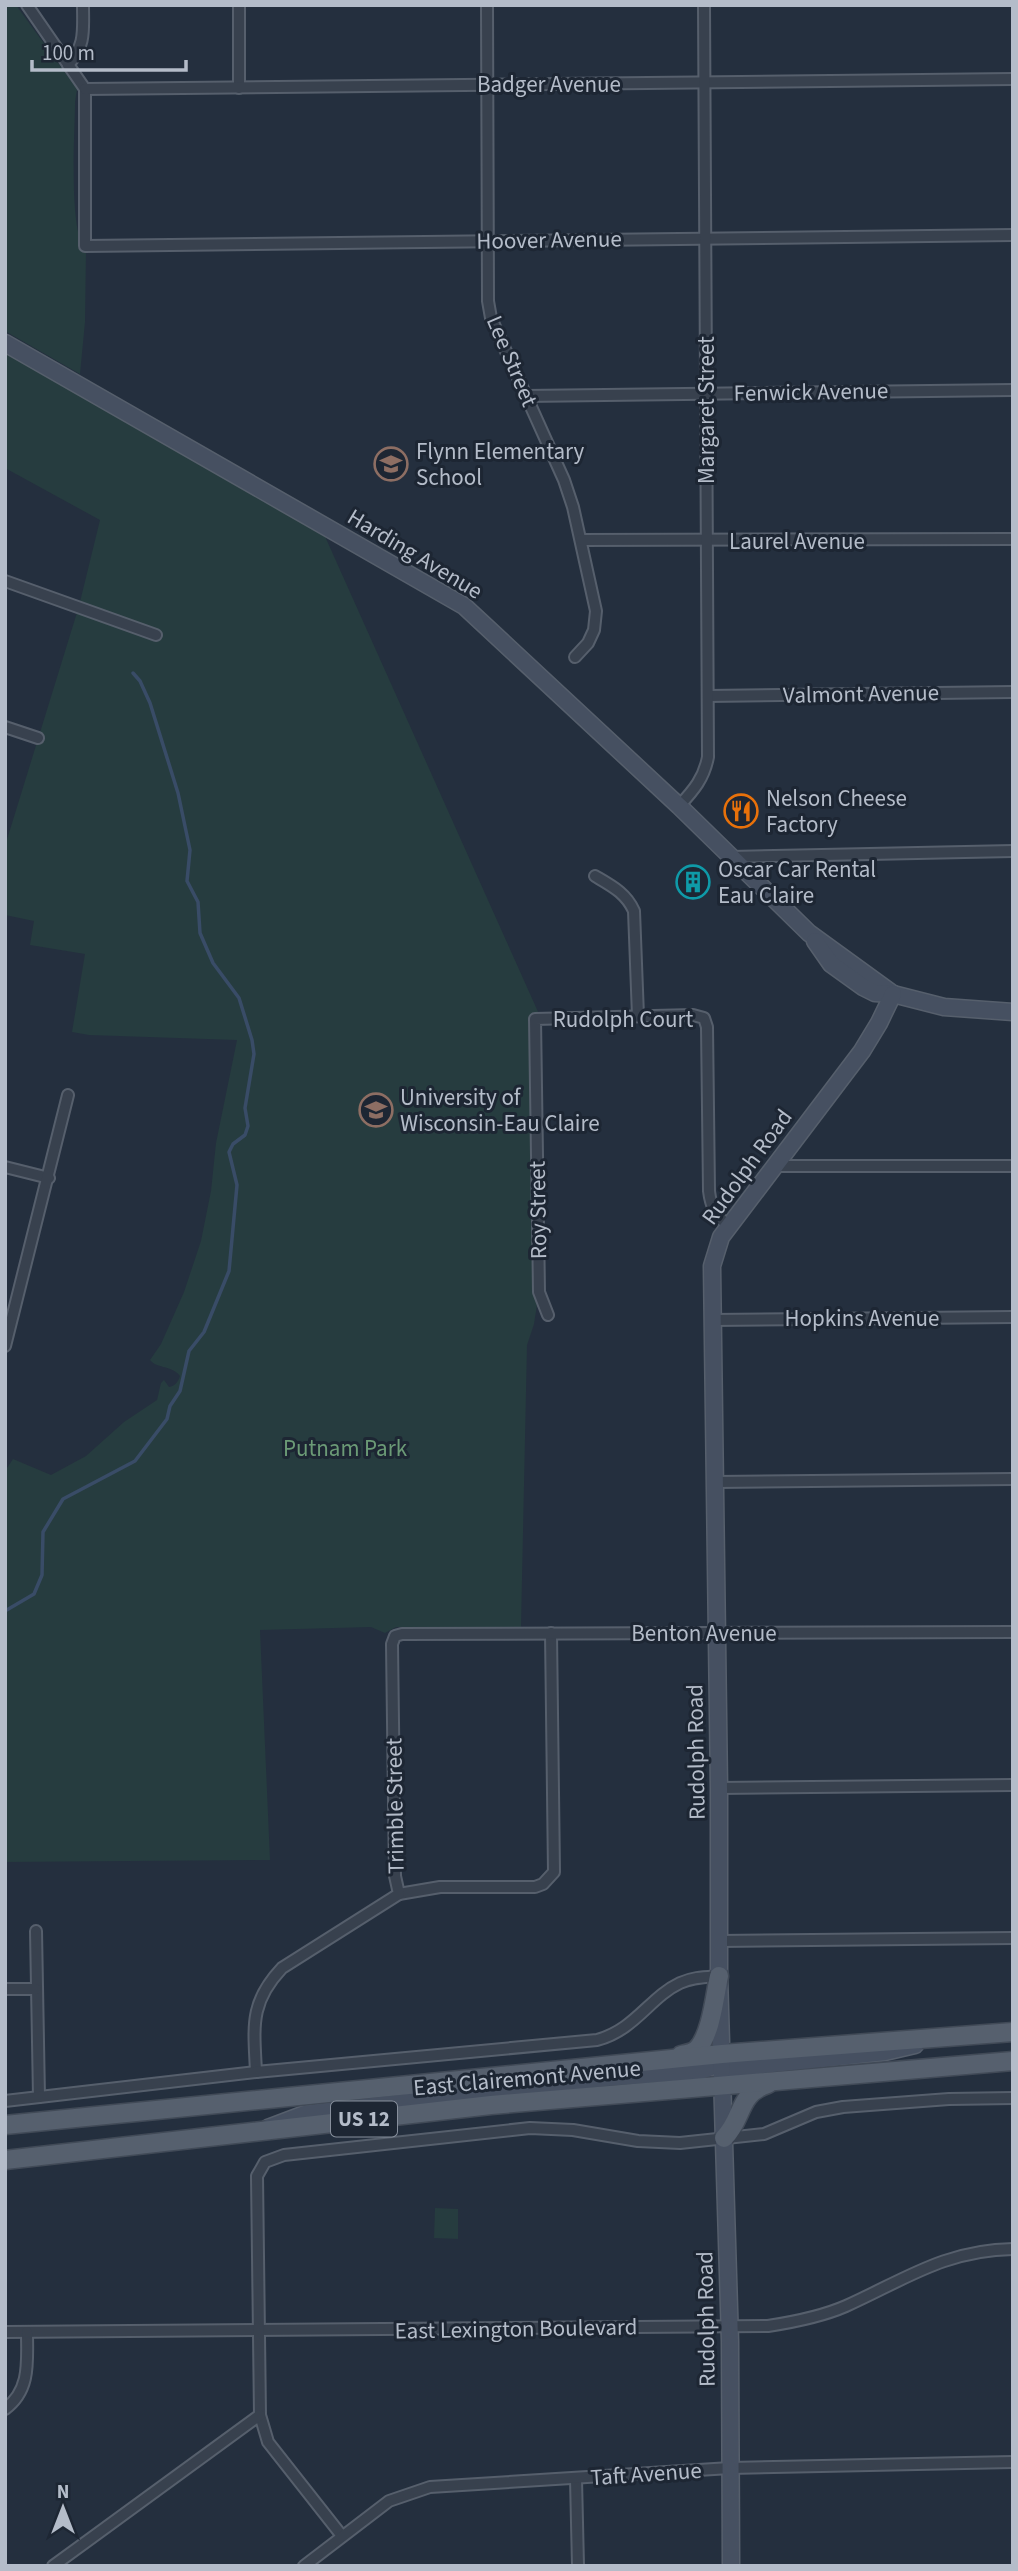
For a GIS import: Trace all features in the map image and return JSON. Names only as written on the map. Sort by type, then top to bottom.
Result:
[{"type":"main road","points":[[667,2059],[697,2049],[711,2015],[719,1976]]},
{"type":"main road","name":"East Clairemont Avenue","points":[[5,2125],[667,2059],[1013,2032]]},
{"type":"main road","name":"East Clairemont Avenue","points":[[5,2160],[491,2105],[993,2062],[1013,2058]]},
{"type":"main road","points":[[724,2138],[735,2125],[748,2095],[762,2086],[782,2080]]},
{"type":"street","points":[[27,5],[85,89]]},
{"type":"street","points":[[68,65],[79,53],[83,41],[83,5]]},
{"type":"street","points":[[239,5],[239,88]]},
{"type":"street","name":"Lee Street","points":[[487,5],[488,301],[491,318],[564,480],[581,540],[596,611],[594,630],[588,643],[575,657]]},
{"type":"street","name":"Margaret Street","points":[[679,806],[696,788],[705,773],[708,757],[704,5]]},
{"type":"street","name":"Badger Avenue","points":[[85,89],[1013,79]]},
{"type":"street","name":"Hoover Avenue","points":[[85,89],[85,246],[1013,235]]},
{"type":"street","name":"Harding Avenue","points":[[5,342],[464,606],[679,806],[809,933],[893,994]]},
{"type":"street","name":"Fenwick Avenue","points":[[525,396],[1013,390]]},
{"type":"street","name":"Laurel Avenue","points":[[581,540],[1013,539]]},
{"type":"street","points":[[5,581],[156,635]]},
{"type":"street","name":"Valmont Avenue","points":[[708,696],[1013,692]]},
{"type":"street","points":[[5,727],[38,738]]},
{"type":"street","points":[[731,857],[1013,851]]},
{"type":"street","points":[[595,876],[619,890],[634,911],[638,1016]]},
{"type":"street","points":[[893,994],[944,1007],[1013,1012]]},
{"type":"street","name":"Rudolph Road","points":[[731,2566],[729,2328],[719,1976],[712,1266],[717,1247],[729,1226],[862,1051],[893,994]]},
{"type":"street","name":"Rudolph Court","points":[[535,1019],[693,1015],[704,1018],[707,1027],[709,1191],[713,1210],[718,1218],[729,1226]]},
{"type":"street","name":"Roy Street","points":[[535,1019],[539,1292],[548,1315]]},
{"type":"street","points":[[5,1346],[68,1095]]},
{"type":"street","points":[[775,1166],[1013,1166]]},
{"type":"street","points":[[5,1167],[49,1178]]},
{"type":"street","name":"Hopkins Avenue","points":[[712,1320],[1013,1317]]},
{"type":"street","points":[[716,1482],[1013,1479]]},
{"type":"street","name":"Benton Avenue","points":[[395,1636],[1013,1632]]},
{"type":"street","points":[[399,1894],[440,1887],[535,1886],[550,1879],[555,1864],[551,1633]]},
{"type":"street","name":"Trimble Street","points":[[256,2072],[256,2011],[260,1995],[272,1978],[282,1968],[399,1894],[395,1876],[392,1644],[395,1636]]},
{"type":"street","points":[[719,1788],[1013,1784]]},
{"type":"street","points":[[36,1931],[38,2097]]},
{"type":"street","points":[[720,1941],[1013,1938]]},
{"type":"street","points":[[5,2101],[256,2072],[597,2039],[626,2026],[680,1983],[695,1978],[719,1976]]},
{"type":"street","points":[[5,1989],[36,1989]]},
{"type":"street","points":[[723,2084],[732,2070],[737,2068],[885,2052],[947,2037]]},
{"type":"street","points":[[263,2130],[305,2114],[606,2078],[701,2071],[713,2066],[722,2054]]},
{"type":"street","points":[[342,2536],[268,2442],[260,2415],[257,2176],[265,2162],[284,2155],[530,2128],[573,2130],[659,2143],[724,2138],[764,2133],[830,2109],[948,2099],[1013,2098]]},
{"type":"street","name":"East Lexington Boulevard","points":[[5,2332],[768,2326],[808,2318],[846,2306],[915,2271],[942,2261],[1013,2249]]},
{"type":"street","points":[[5,2409],[12,2404],[27,2381],[27,2332]]},
{"type":"street","points":[[53,2566],[260,2415]]},
{"type":"street","name":"Taft Avenue","points":[[304,2566],[389,2501],[430,2487],[730,2468],[1013,2462]]},
{"type":"street","points":[[576,2479],[578,2566]]},
{"type":"green space","points":[[5,5],[16,5],[77,89],[74,135],[75,203],[80,240],[86,250],[85,322],[80,374],[5,331]]},
{"type":"green space","name":"Putnam Park","points":[[5,343],[319,523],[539,1014],[539,1292],[534,1324],[527,1345],[521,1627],[396,1627],[385,1633],[371,1627],[260,1630],[270,1860],[5,1862],[5,1471],[13,1459],[51,1475],[86,1456],[124,1422],[157,1400],[164,1380],[169,1387],[175,1385],[178,1380],[180,1376],[177,1373],[150,1360],[161,1344],[184,1292],[201,1241],[211,1191],[216,1143],[237,1040],[89,1035],[72,1032],[85,954],[30,945],[34,921],[5,915],[5,846],[79,606],[100,520],[5,468]]},
{"type":"green space","points":[[435,2208],[458,2209],[458,2239],[434,2238]]},
{"type":"waterway","points":[[5,1611],[34,1594],[42,1575],[43,1532],[63,1499],[135,1461],[167,1419],[170,1406],[180,1391],[189,1351],[204,1332],[229,1271],[237,1185],[229,1152],[233,1144],[245,1135],[248,1126],[245,1108],[254,1054],[252,1040],[239,998],[213,963],[200,933],[198,902],[187,881],[190,850],[178,793],[150,703],[140,681],[133,673]]},
{"type":"place","name":"Flynn Elementary School","points":[[391,464]]},
{"type":"place","name":"Nelson Cheese Factory","points":[[741,811]]},
{"type":"place","name":"Oscar Car Rental Eau Claire","points":[[693,882]]},
{"type":"place","name":"University of Wisconsin-Eau Claire","points":[[376,1110]]}]
